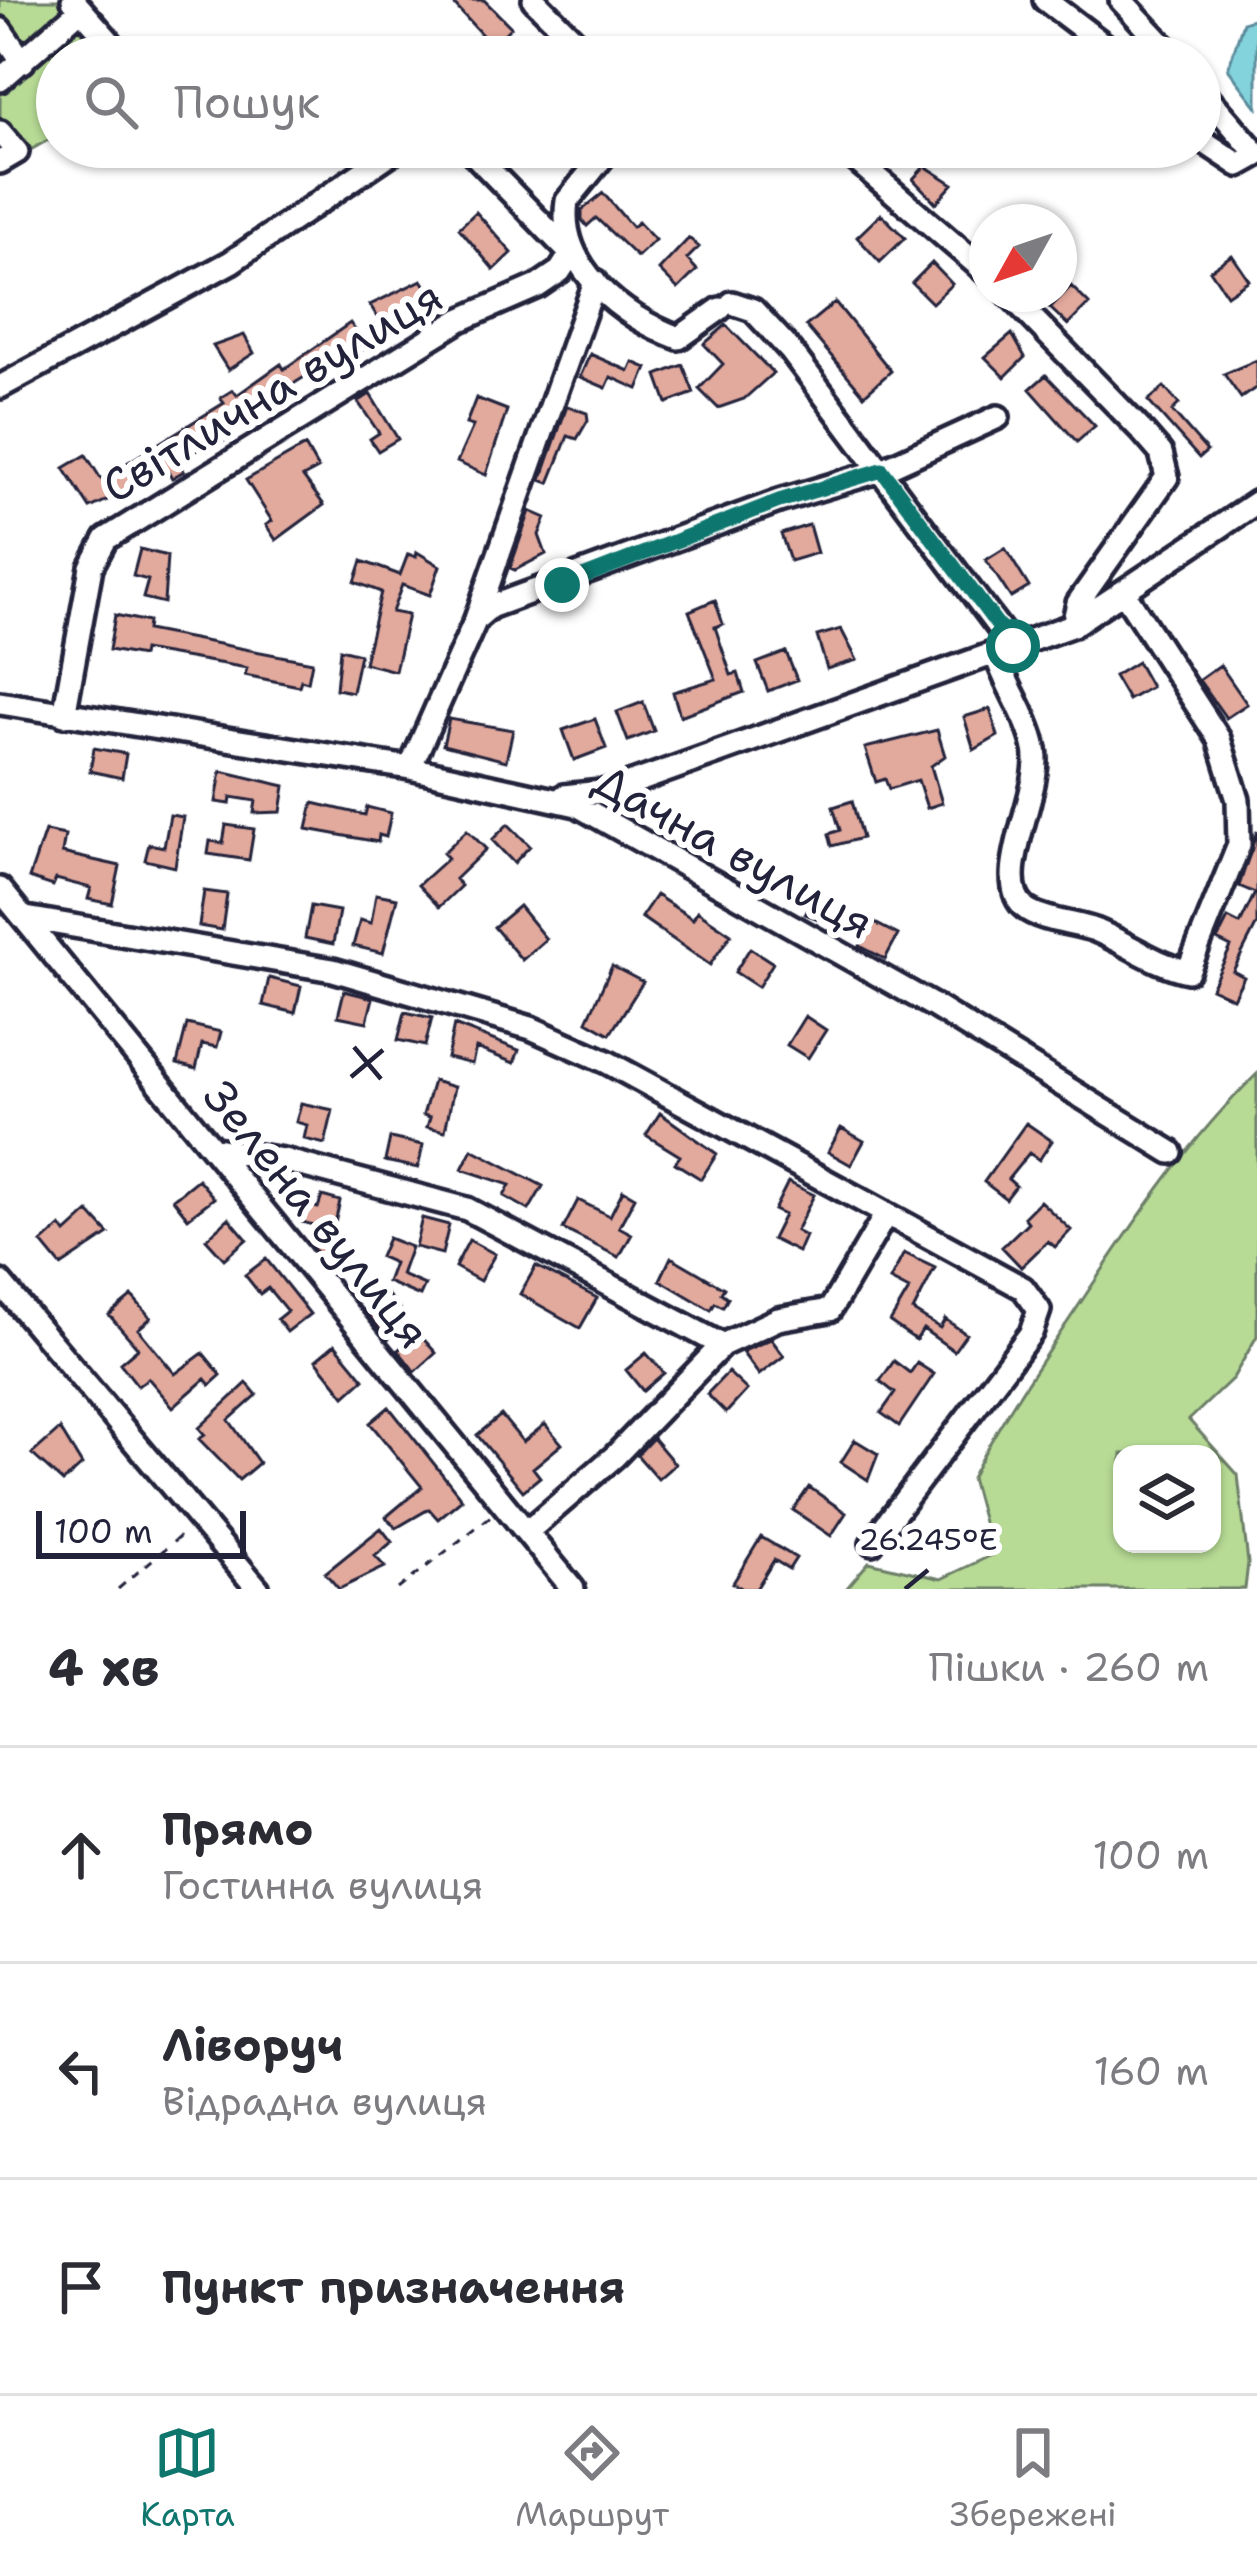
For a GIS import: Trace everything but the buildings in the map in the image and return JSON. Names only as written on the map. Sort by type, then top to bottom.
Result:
[{"type":"street","points":[[534,0],[569,36]]},
{"type":"street","points":[[1045,0],[1092,36]]},
{"type":"street","points":[[1121,0],[1154,36]]},
{"type":"street","points":[[48,36],[77,5],[104,36]]},
{"type":"street","points":[[0,29],[23,62]]},
{"type":"street","points":[[0,80],[36,48]]},
{"type":"street","points":[[1221,113],[1256,154],[1239,165],[1221,153]]},
{"type":"street","points":[[0,132],[17,152],[0,162]]},
{"type":"street","points":[[0,388],[245,254],[370,168]]},
{"type":"street","points":[[487,168],[595,282],[650,325],[679,338],[726,306],[742,302],[760,316],[882,470],[1004,651],[1035,747],[1036,775],[1021,820],[1011,888],[1017,900],[1029,913],[1094,930],[1188,971],[1239,845],[1238,800],[1220,739],[1125,594]]},
{"type":"street","points":[[571,254],[567,202],[594,168]]},
{"type":"street","points":[[866,168],[969,257]]},
{"type":"street","name":"Світлична вулиця","points":[[64,715],[91,567],[106,539],[460,320],[538,286],[560,271],[571,254]]},
{"type":"street","points":[[410,768],[476,619],[595,282]]},
{"type":"street","points":[[1026,312],[1161,453],[1167,476],[1078,603],[1073,625]]},
{"type":"street","points":[[476,619],[490,608],[779,501],[882,470],[998,417]]},
{"type":"street","points":[[552,796],[610,791],[1073,625],[1257,502]]},
{"type":"street","name":"Дачна вулиця","points":[[0,703],[410,768],[552,796],[602,818],[934,1006],[1172,1152]]},
{"type":"street","name":"Зелена вулиця","points":[[0,889],[573,1589]]},
{"type":"street","points":[[26,918],[333,970],[513,1022],[607,1062],[1023,1288],[1039,1310],[1031,1334],[872,1543]]},
{"type":"street","points":[[216,1149],[283,1160],[467,1209],[722,1345]]},
{"type":"street","points":[[527,1532],[615,1456],[722,1345],[778,1319],[830,1310],[886,1214]]},
{"type":"street","points":[[0,1282],[258,1589]]},
{"type":"path","points":[[398,1589],[505,1504]]},
{"type":"path","points":[[118,1589],[200,1519]]},
{"type":"green space","points":[[0,0],[59,0],[91,36],[36,36],[36,147],[0,167]]},
{"type":"green space","points":[[1257,1074],[1257,1336],[1233,1378],[1189,1420],[1211,1445],[1113,1445],[1113,1553],[1221,1553],[1221,1456],[1238,1475],[1248,1563],[1245,1589],[846,1589],[869,1562],[941,1579],[992,1555],[971,1478],[1019,1394],[1181,1159]]},
{"type":"water","points":[[1257,18],[1257,107],[1228,69],[1243,22]]},
{"type":"route","points":[[562,585],[779,501],[882,470],[1013,646]]}]
